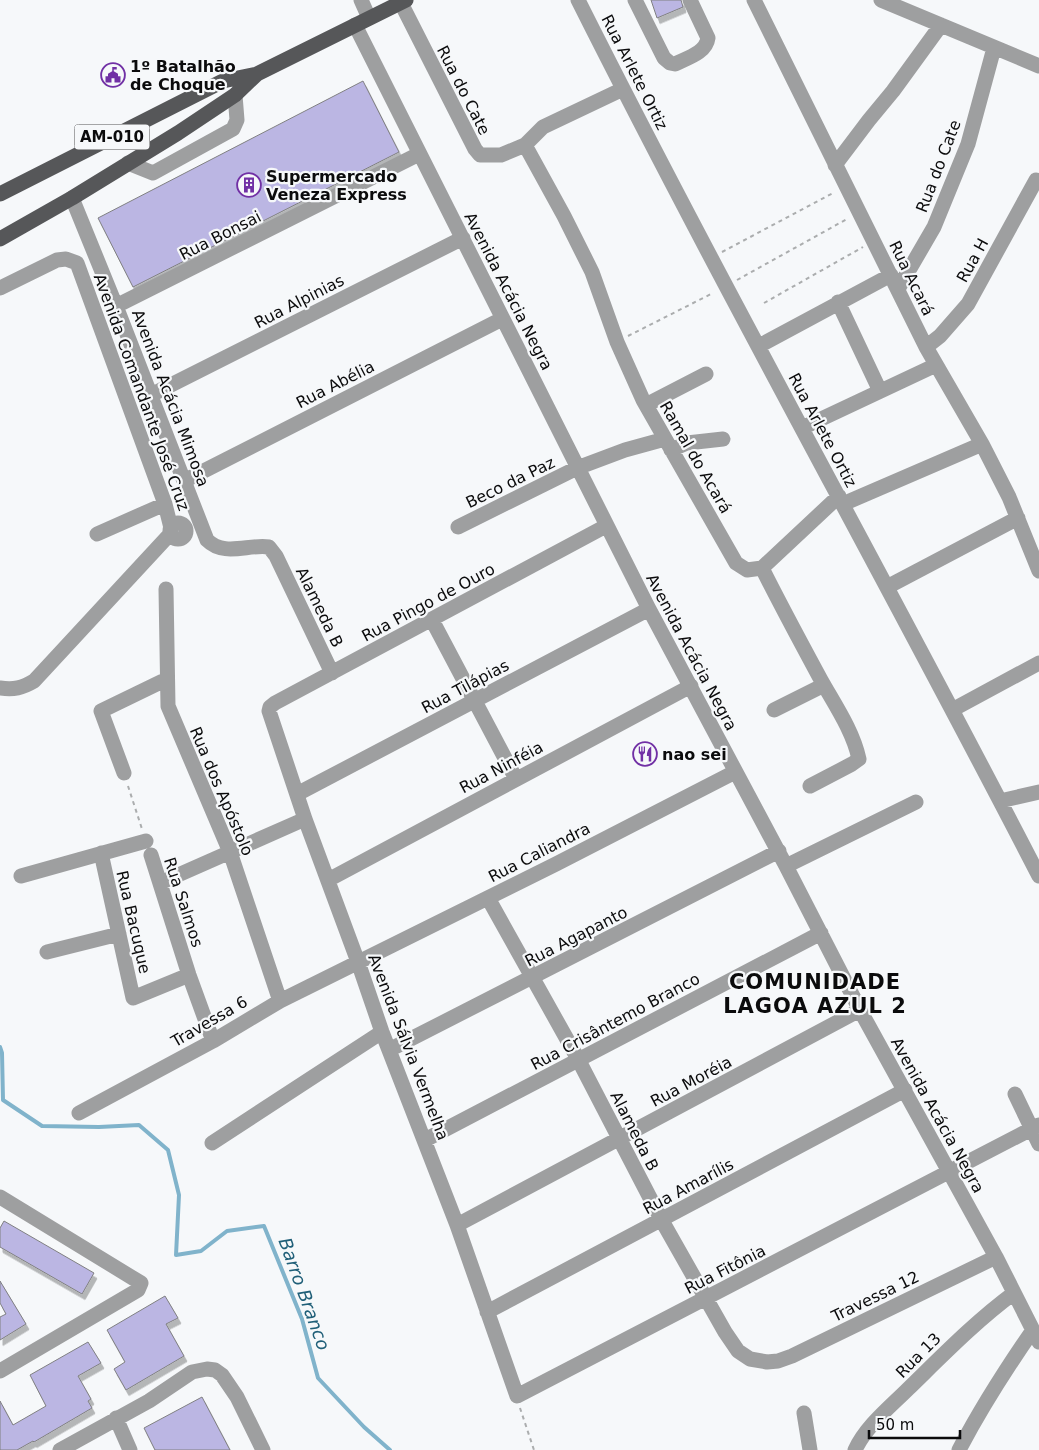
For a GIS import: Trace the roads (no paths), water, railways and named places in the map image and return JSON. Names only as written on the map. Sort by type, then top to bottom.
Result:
[{"type":"main road","name":"AM-010","points":[[0,194],[224,80],[256,74],[403,1]]},
{"type":"main road","name":"AM-010","points":[[0,240],[178,133],[235,95],[256,74]]},
{"type":"street","points":[[361,0],[369,18]]},
{"type":"street","name":"Rua Arlete Ortiz","points":[[578,0],[726,286],[1039,876]]},
{"type":"street","points":[[635,0],[664,58],[670,63],[675,64],[703,50],[707,45],[708,38],[690,0]]},
{"type":"street","name":"Rua Acará","points":[[754,0],[926,347],[982,444],[1018,518],[1039,571]]},
{"type":"street","points":[[881,0],[1039,66]]},
{"type":"street","name":"Rua do Cate","points":[[403,1],[475,149],[480,155],[502,156],[524,145],[543,126],[623,89]]},
{"type":"street","name":"Avenida Acácia Negra","points":[[354,25],[649,609],[779,851],[860,1010],[996,1257],[1036,1336]]},
{"type":"street","points":[[835,166],[869,120],[894,91],[941,25]]},
{"type":"street","name":"Rua do Cate","points":[[898,289],[934,227],[968,144],[994,48]]},
{"type":"street","points":[[128,163],[153,173],[233,129],[237,120],[235,95]]},
{"type":"street","name":"Ramal do Acará","points":[[524,145],[564,216],[592,272],[633,379],[646,405],[736,563],[747,570],[762,568]]},
{"type":"street","name":"Rua Bonsai","points":[[116,306],[419,154]]},
{"type":"street","name":"Rua H","points":[[926,347],[940,336],[968,304],[1036,180]]},
{"type":"street","name":"Avenida Acácia Mimosa","points":[[72,198],[151,394],[207,540],[213,546],[224,550],[258,545],[269,547],[276,556]]},
{"type":"street","name":"Rua Alpinias","points":[[151,394],[463,238]]},
{"type":"street","name":"Avenida Comandante José Cruz","points":[[0,288],[57,260],[66,259],[77,263],[165,504],[171,531],[34,681],[22,688],[13,690],[0,688]]},
{"type":"street","points":[[759,346],[890,274]]},
{"type":"street","points":[[838,302],[880,391]]},
{"type":"street","name":"Rua Abélia","points":[[184,481],[502,319]]},
{"type":"street","points":[[802,428],[936,365]]},
{"type":"street","points":[[646,405],[706,374]]},
{"type":"street","name":"Beco da Paz","points":[[458,527],[577,468],[625,450],[723,439]]},
{"type":"street","points":[[810,786],[859,759],[857,748],[762,568],[841,500],[982,444]]},
{"type":"street","points":[[97,534],[165,504]]},
{"type":"street","points":[[887,587],[1018,518]]},
{"type":"street","name":"Rua Pingo de Ouro","points":[[269,711],[270,707],[275,703],[606,526]]},
{"type":"street","name":"Alameda B","points":[[276,556],[332,673]]},
{"type":"street","name":"Rua dos Apóstolo","points":[[166,589],[166,679],[168,706],[230,852],[280,1001]]},
{"type":"street","name":"Rua Tilápias","points":[[297,794],[649,609]]},
{"type":"street","points":[[432,620],[516,779]]},
{"type":"street","points":[[952,710],[1039,662]]},
{"type":"street","points":[[124,774],[101,711],[166,679]]},
{"type":"street","points":[[774,710],[824,685]]},
{"type":"street","name":"Rua Ninféia","points":[[328,880],[691,686]]},
{"type":"street","name":"Avenida Sálvia Vermelha","points":[[269,711],[305,819],[382,1032],[457,1225],[517,1396]]},
{"type":"street","name":"Rua Caliandra","points":[[358,962],[735,772]]},
{"type":"street","points":[[1000,801],[1039,792]]},
{"type":"street","points":[[786,866],[916,802]]},
{"type":"street","points":[[160,883],[305,819]]},
{"type":"street","name":"Rua Salmos","points":[[101,853],[148,848],[213,1041]]},
{"type":"street","name":"Rua Agapanto","points":[[389,1050],[779,851]]},
{"type":"street","points":[[21,876],[101,853]]},
{"type":"street","name":"Rua Bacuque","points":[[101,853],[133,998],[190,975]]},
{"type":"street","name":"Alameda B","points":[[488,898],[578,1059],[619,1140],[705,1299],[738,1351],[750,1359],[767,1362]]},
{"type":"street","name":"Rua Crisântemo Branco","points":[[425,1140],[821,933]]},
{"type":"street","points":[[47,952],[118,934]]},
{"type":"street","name":"Travessa 6","points":[[79,1112],[213,1041],[280,1001],[358,962]]},
{"type":"street","name":"Rua Moréia","points":[[457,1225],[860,1010]]},
{"type":"street","points":[[212,1143],[382,1032]]},
{"type":"street","name":"Rua Amarílis","points":[[487,1312],[905,1090]]},
{"type":"street","points":[[1015,1094],[1035,1127],[1039,1144]]},
{"type":"street","name":"Rua Fitônia","points":[[517,1396],[1035,1127]]},
{"type":"street","points":[[0,1371],[138,1290],[141,1282],[4,1205]]},
{"type":"street","name":"Travessa 12","points":[[767,1362],[778,1361],[792,1356],[996,1257]]},
{"type":"street","name":"Rua 13","points":[[856,1450],[867,1433],[886,1412],[963,1335],[1014,1293]]},
{"type":"street","points":[[962,1448],[1008,1365],[1036,1336]]},
{"type":"street","points":[[60,1450],[149,1401],[192,1372],[207,1369],[215,1370],[222,1375],[237,1397],[263,1450]]},
{"type":"street","points":[[804,1413],[810,1450]]},
{"type":"street","points":[[116,1418],[130,1450]]},
{"type":"waterway","name":"Barro Branco","points":[[0,1047],[2,1053],[3,1100],[42,1126],[99,1127],[139,1125],[168,1150],[179,1195],[176,1255],[201,1251],[227,1231],[264,1226],[302,1319],[318,1378],[364,1427],[390,1450]]},
{"type":"place","name":"1º Batalhão de Choque","points":[[113,75]]},
{"type":"place","name":"Supermercado Veneza Express","points":[[249,185]]},
{"type":"place","name":"nao sei","points":[[645,754]]},
{"type":"district","name":"COMUNIDADE LAGOA AZUL 2","points":[[815,994]]}]
